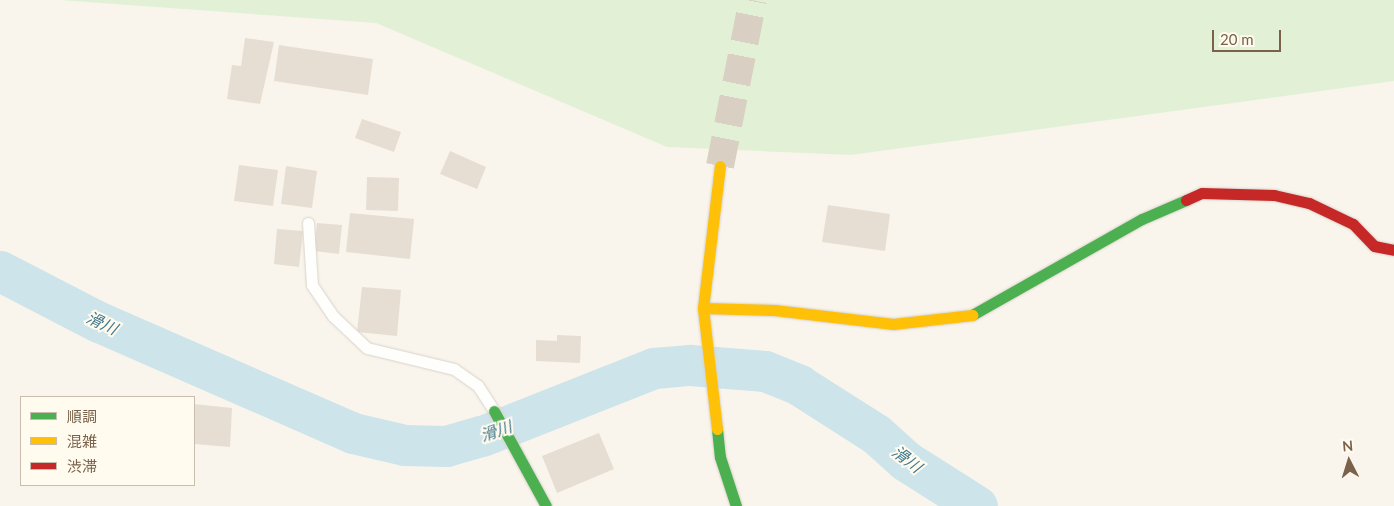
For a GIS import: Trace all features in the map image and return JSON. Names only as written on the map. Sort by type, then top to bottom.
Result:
[{"type":"street","points":[[720,166],[703,308],[720,457],[736,506]]},
{"type":"street","points":[[703,308],[774,310],[893,324],[976,314],[1142,219],[1202,192],[1274,195],[1309,203],[1353,224],[1374,246],[1394,250]]},
{"type":"street","points":[[494,410],[546,506]]},
{"type":"lane","points":[[308,223],[312,285],[333,316],[367,348],[454,369],[478,386],[494,410]]},
{"type":"green space","points":[[59,0],[1394,0],[1394,81],[851,155],[667,147],[376,23]]},
{"type":"building","points":[[245,38],[274,42],[260,104],[227,99],[232,65],[241,66]]},
{"type":"building","points":[[279,45],[373,59],[368,95],[274,81]]},
{"type":"building","points":[[362,119],[401,132],[394,152],[355,138]]},
{"type":"building","points":[[450,151],[486,167],[477,189],[440,174]]},
{"type":"building","points":[[239,165],[278,170],[273,206],[234,201]]},
{"type":"building","points":[[286,166],[317,171],[312,208],[281,204]]},
{"type":"building","points":[[367,177],[399,178],[398,211],[366,210]]},
{"type":"building","points":[[828,205],[890,214],[885,251],[822,242]]},
{"type":"building","points":[[350,213],[414,219],[410,259],[346,252]]},
{"type":"building","points":[[317,223],[342,225],[339,254],[314,251]]},
{"type":"building","points":[[277,229],[303,231],[299,267],[274,264]]},
{"type":"building","points":[[362,287],[401,290],[397,336],[357,332]]},
{"type":"building","points":[[557,335],[581,336],[580,363],[536,361],[536,340],[557,341]]},
{"type":"building","points":[[195,404],[232,408],[230,447],[195,444]]},
{"type":"building","points":[[599,433],[614,469],[557,493],[542,456]]},
{"type":"waterway","name":"滑川","points":[[0,271],[99,322],[353,433],[405,445],[446,446],[482,436],[654,368],[690,365],[765,371],[799,385],[876,434],[906,461],[977,506]]},
{"type":"tunnel","points":[[720,166],[753,0]]},
{"type":"traffic: fast","points":[[972,315],[1142,219],[1186,200]]},
{"type":"traffic: fast","points":[[494,411],[546,506]]},
{"type":"traffic: fast","points":[[717,429],[720,457],[736,506]]},
{"type":"traffic: slow","points":[[717,429],[703,308],[720,166]]},
{"type":"traffic: slow","points":[[703,308],[774,310],[893,324],[972,315]]},
{"type":"traffic: jam","points":[[1186,200],[1202,193],[1274,195],[1309,203],[1353,224],[1374,246],[1394,250]]}]
